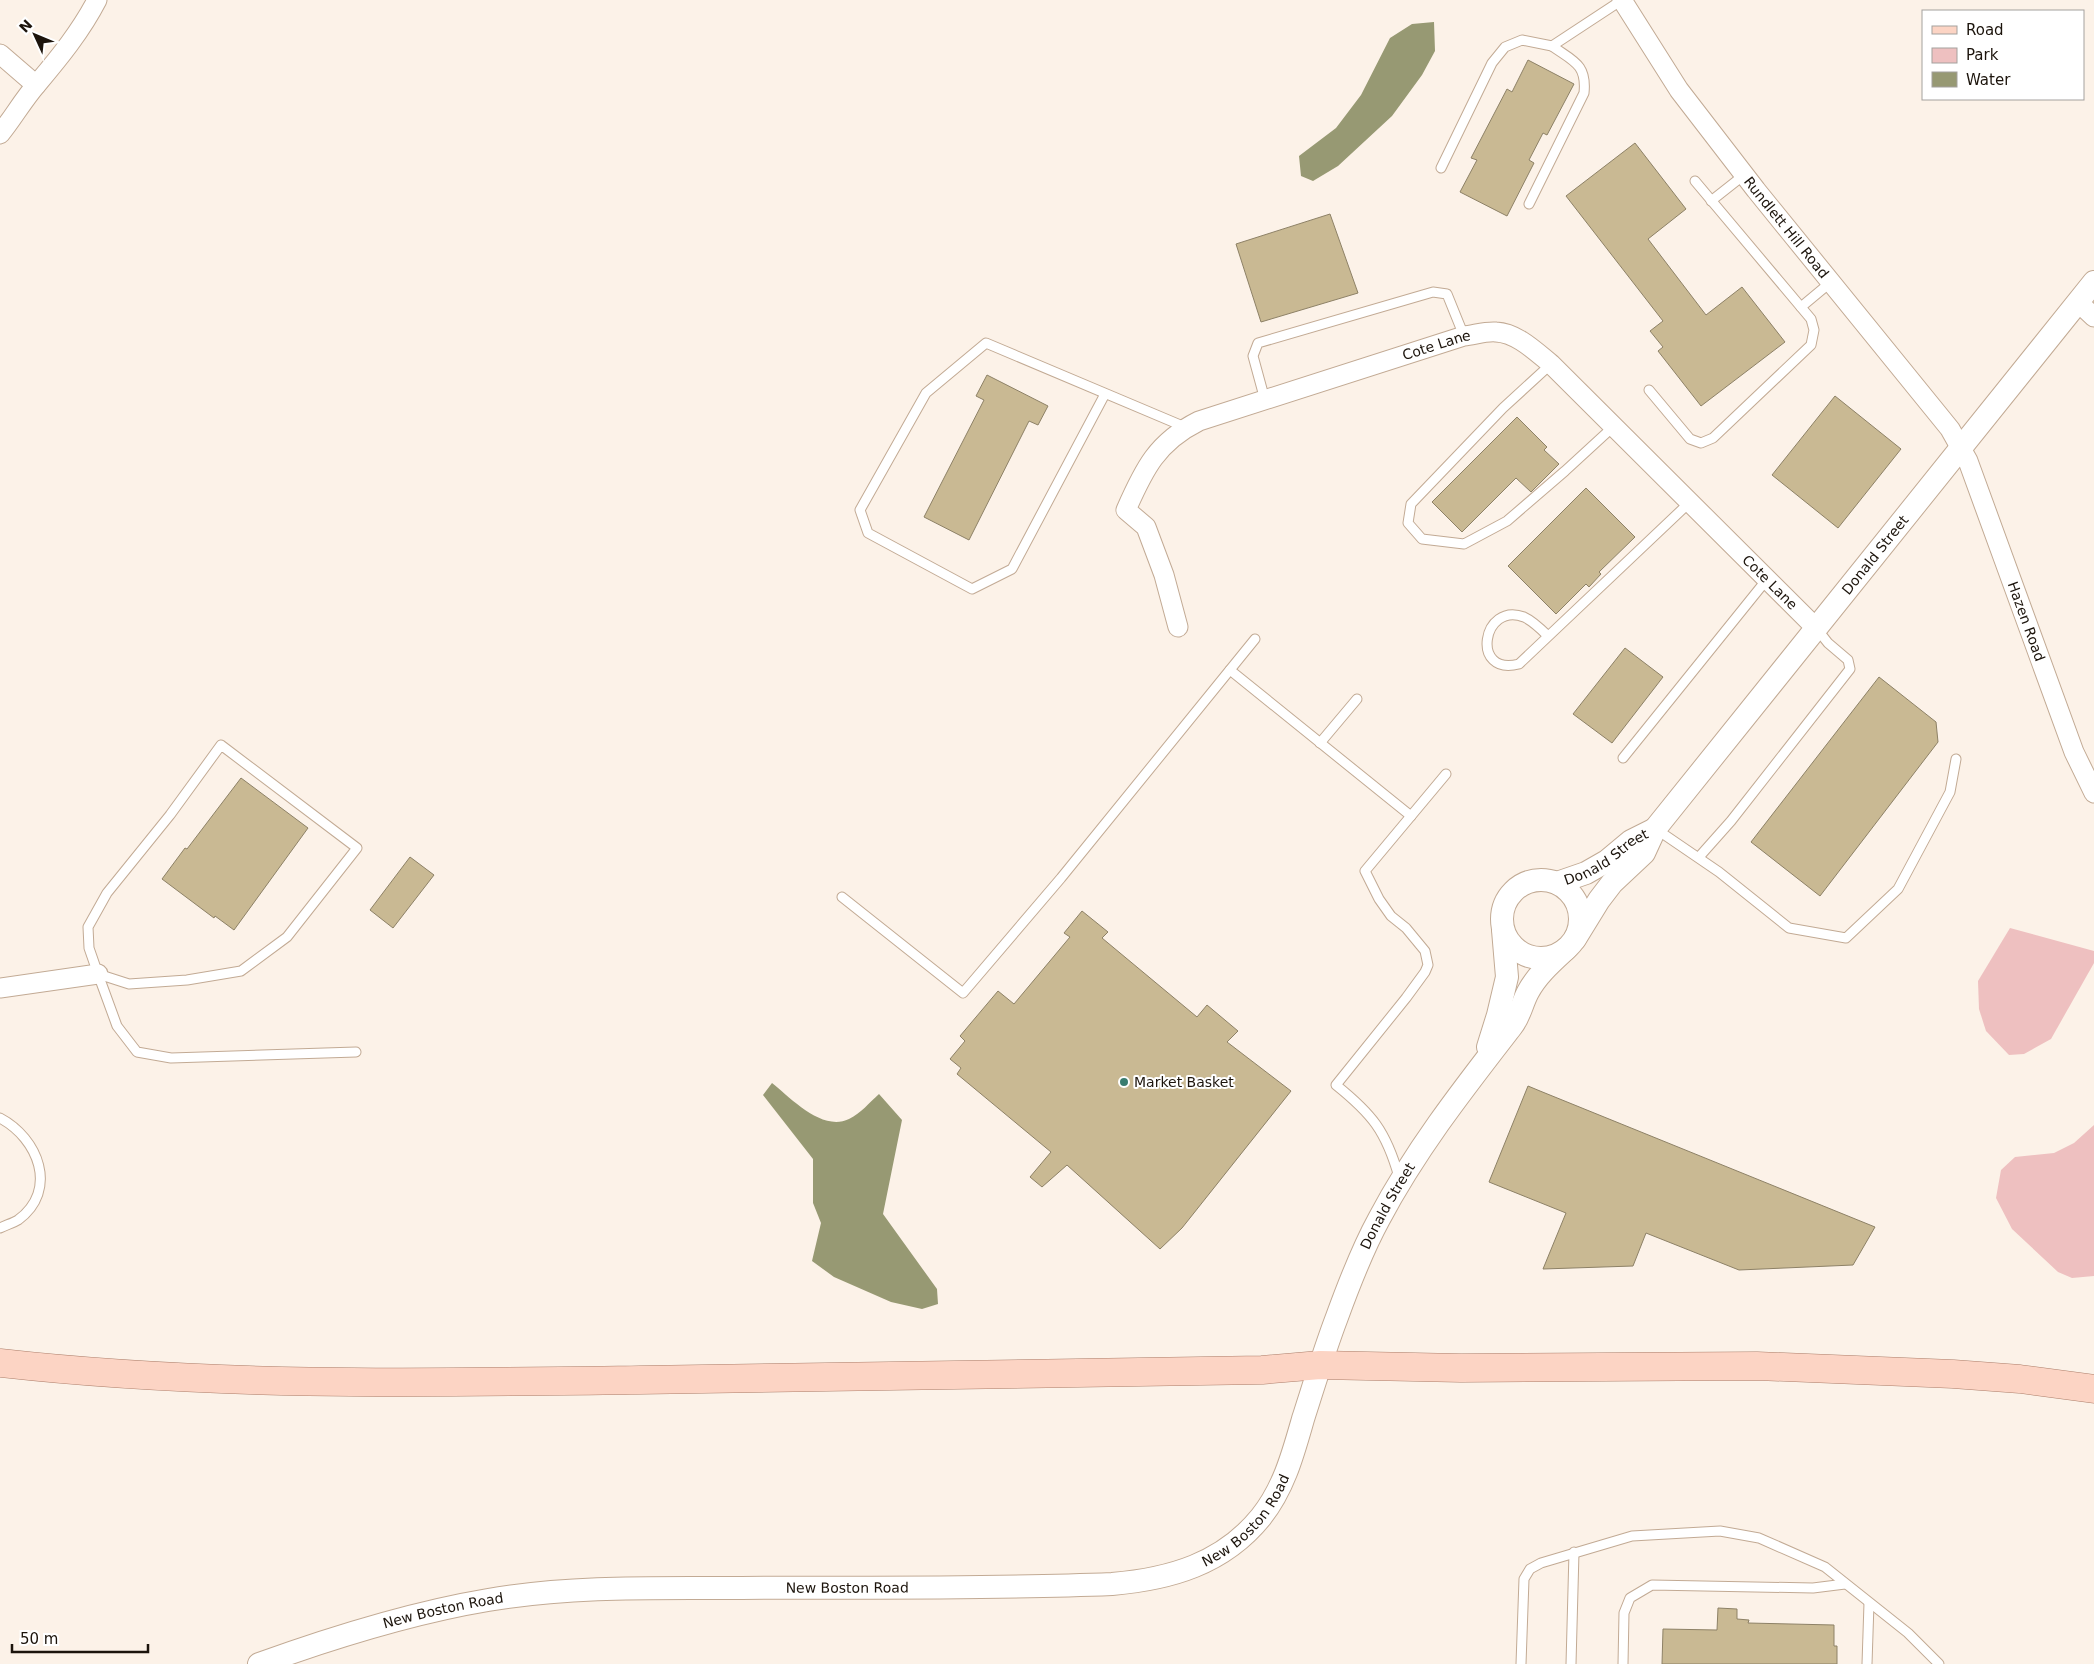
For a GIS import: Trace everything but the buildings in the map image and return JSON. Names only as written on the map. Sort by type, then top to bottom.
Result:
[{"type":"main road","points":[[0,1363],[44,1368],[194,1378],[322,1381],[578,1382],[1262,1370],[1320,1365],[1461,1368],[1757,1366],[1953,1374],[2094,1389]]},
{"type":"street","points":[[0,134],[36,84],[52,68],[87,18],[97,0]]},
{"type":"street","name":"Rundlett Hill Road","points":[[1622,0],[1679,90],[1744,175],[1944,422],[1960,447]]},
{"type":"street","points":[[0,54],[36,84]]},
{"type":"street","name":"Donald Street","points":[[1320,1365],[1366,1244],[1400,1181],[1437,1123],[1514,1023],[1533,984],[1570,944],[1612,883],[1644,853],[1655,829],[1960,447],[2086,310],[2094,282]]},
{"type":"street","name":"Cote Lane","points":[[1178,627],[1164,574],[1146,527],[1126,510],[1148,462],[1172,437],[1185,427],[1198,421],[1464,336],[1496,332],[1514,336],[1551,364],[1768,578],[1816,628]]},
{"type":"street","name":"Hazen Road","points":[[1960,447],[1984,502],[2074,752],[2094,793]]},
{"type":"street","name":"Donald Street","points":[[1557,883],[1586,873],[1607,860],[1631,841],[1655,829]]},
{"type":"street","name":"Donald Street","points":[[1483,1062],[1498,1015],[1507,977],[1502,916],[1505,903],[1512,892],[1522,884],[1534,880],[1546,880],[1557,883],[1570,891],[1577,902],[1580,914],[1579,927],[1570,944]]},
{"type":"street","points":[[1503,929],[1508,941],[1517,950],[1529,956],[1542,958],[1554,956],[1570,944]]},
{"type":"street","points":[[0,988],[98,974]]},
{"type":"street","name":"New Boston Road","points":[[259,1664],[368,1628],[429,1612],[490,1600],[551,1592],[617,1589],[1066,1586],[1148,1581],[1186,1571],[1223,1551],[1242,1536],[1261,1517],[1279,1490],[1289,1466],[1320,1365]]},
{"type":"lane","points":[[1552,46],[1622,0]]},
{"type":"lane","points":[[1441,168],[1492,63],[1505,47],[1522,40],[1552,46],[1579,65],[1586,78],[1584,92],[1529,204]]},
{"type":"lane","points":[[1712,201],[1744,175]]},
{"type":"lane","points":[[1649,390],[1690,439],[1701,443],[1713,438],[1811,344],[1814,330],[1811,319],[1695,181]]},
{"type":"lane","points":[[1800,307],[1831,282]]},
{"type":"lane","points":[[1265,400],[1253,356],[1258,343],[1432,292],[1447,294],[1464,336]]},
{"type":"lane","points":[[1105,394],[1012,569],[972,589],[868,533],[860,510],[926,393],[986,344],[1185,427]]},
{"type":"lane","points":[[1551,364],[1503,408],[1411,504],[1408,523],[1422,539],[1464,544],[1507,521],[1614,426]]},
{"type":"lane","points":[[1548,636],[1534,623],[1523,617],[1510,614],[1500,618],[1490,631],[1485,642],[1488,653],[1498,663],[1509,667],[1519,664],[1691,502]]},
{"type":"lane","points":[[1623,758],[1768,578]]},
{"type":"lane","points":[[1699,858],[1737,814],[1850,669],[1848,660],[1828,643],[1816,628]]},
{"type":"lane","points":[[842,897],[963,994],[1255,638]]},
{"type":"lane","points":[[1230,670],[1411,816]]},
{"type":"lane","points":[[1320,743],[1357,699]]},
{"type":"lane","points":[[98,974],[129,984],[187,980],[240,971],[287,937],[357,848],[221,745],[170,815],[107,893],[88,927],[89,948],[98,974],[117,1026],[137,1052],[171,1058],[356,1052]]},
{"type":"lane","points":[[1655,829],[1699,858],[1789,928],[1846,938],[1898,888],[1950,792],[1956,760]]},
{"type":"lane","points":[[1400,1181],[1391,1148],[1375,1121],[1362,1106],[1336,1084],[1406,998],[1428,965],[1426,951],[1406,928],[1391,916],[1379,899],[1365,871],[1446,774]]},
{"type":"lane","points":[[0,1118],[11,1124],[30,1145],[40,1166],[41,1186],[33,1204],[18,1220],[0,1228]]},
{"type":"lane","points":[[1521,1664],[1524,1579],[1530,1569],[1541,1563],[1574,1552],[1632,1536],[1720,1531],[1759,1538],[1826,1567],[1844,1584],[1908,1633],[1939,1664]]},
{"type":"lane","points":[[1571,1664],[1574,1552]]},
{"type":"lane","points":[[1623,1664],[1624,1613],[1630,1598],[1652,1585],[1813,1588],[1844,1584]]},
{"type":"lane","points":[[1867,1664],[1869,1603]]},
{"type":"green space","points":[[2010,928],[2094,951],[2094,963],[2051,1039],[2024,1054],[2009,1055],[1986,1031],[1979,1009],[1978,981]]},
{"type":"green space","points":[[2094,1125],[2094,1276],[2072,1278],[2058,1272],[2012,1229],[1996,1198],[2001,1170],[2015,1157],[2054,1153],[2074,1143]]},
{"type":"water","points":[[1434,22],[1435,51],[1422,75],[1392,116],[1338,166],[1313,181],[1301,176],[1299,156],[1336,128],[1361,95],[1390,38],[1412,24]]},
{"type":"water","points":[[772,1083],[808,1112],[828,1121],[839,1122],[853,1117],[879,1094],[902,1120],[883,1214],[937,1289],[938,1304],[922,1309],[891,1302],[834,1277],[812,1261],[821,1223],[813,1203],[813,1159],[763,1095]]},
{"type":"place","name":"Market Basket","points":[[1124,1082]]}]
